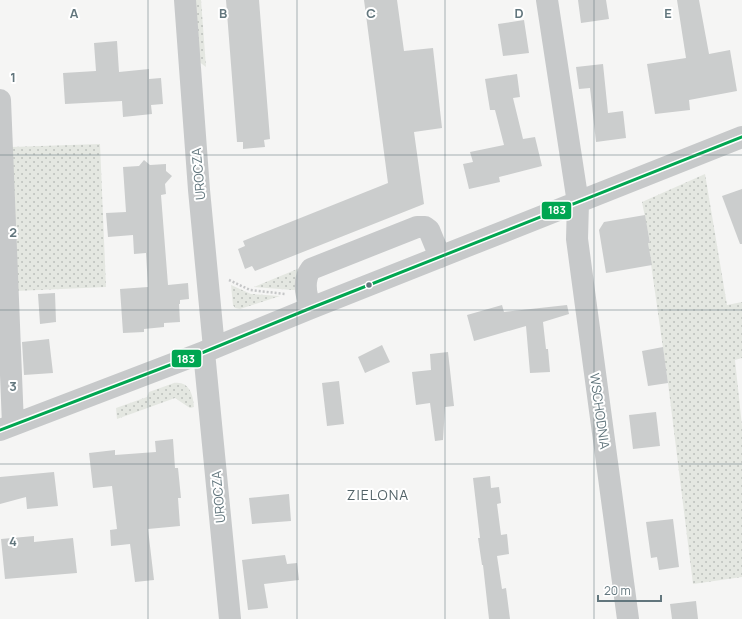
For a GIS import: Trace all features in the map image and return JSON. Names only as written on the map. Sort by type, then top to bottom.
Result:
[{"type":"street","name":"UROCZA","points":[[185,0],[209,350],[230,619]]},
{"type":"street","name":"WSCHODNIA","points":[[547,0],[578,203],[577,239],[628,619]]},
{"type":"street","points":[[0,100],[6,427],[209,350],[742,137]]},
{"type":"street","points":[[311,308],[305,289],[308,274],[312,268],[419,226],[425,227],[429,230],[440,257]]},
{"type":"path","points":[[226,278],[250,290],[288,294]]},
{"type":"shaded area","points":[[193,0],[201,0],[206,67],[198,61]]},
{"type":"shaded area","points":[[100,144],[106,287],[16,291],[11,147]]},
{"type":"shaded area","points":[[705,174],[727,305],[742,302],[742,358],[735,360],[742,426],[742,577],[693,584],[668,383],[648,243],[650,242],[642,202]]},
{"type":"shaded area","points":[[307,265],[306,291],[254,287]]},
{"type":"shaded area","points":[[231,285],[251,294],[280,296],[240,309],[235,308],[233,305]]},
{"type":"shaded area","points":[[174,383],[187,386],[193,397],[194,407],[190,408],[175,398],[117,419],[116,408],[147,397],[149,392]]},
{"type":"building","points":[[226,0],[259,0],[270,139],[264,140],[265,147],[243,149],[243,142],[237,142]]},
{"type":"building","points":[[364,0],[397,0],[404,51],[433,48],[442,128],[414,132],[424,204],[255,271],[252,266],[245,269],[238,249],[245,246],[243,241],[388,183]]},
{"type":"building","points":[[578,0],[606,0],[609,19],[581,23]]},
{"type":"building","points":[[677,0],[699,0],[709,54],[730,50],[737,91],[689,100],[690,110],[655,114],[647,64],[686,58]]},
{"type":"building","points":[[524,20],[529,53],[503,56],[498,24]]},
{"type":"building","points":[[117,41],[119,72],[149,69],[149,79],[161,78],[163,104],[151,105],[152,114],[123,117],[122,101],[65,104],[63,73],[96,71],[94,43]]},
{"type":"building","points":[[603,64],[608,113],[623,111],[626,138],[596,142],[590,88],[579,89],[576,67]]},
{"type":"building","points":[[517,74],[520,97],[513,98],[523,139],[535,137],[542,166],[499,177],[500,182],[469,189],[463,164],[473,162],[470,152],[504,145],[495,110],[490,110],[485,79]]},
{"type":"building","points":[[144,160],[150,165],[166,164],[166,171],[172,176],[165,184],[166,194],[161,195],[168,285],[188,283],[189,299],[180,300],[180,322],[164,323],[164,327],[144,329],[144,332],[123,333],[120,289],[148,287],[146,253],[134,254],[133,235],[108,237],[106,213],[126,212],[123,167],[139,166]]},
{"type":"building","points":[[742,189],[742,244],[740,244],[722,196]]},
{"type":"building","points":[[645,215],[652,265],[606,273],[599,230],[604,222]]},
{"type":"building","points":[[55,293],[56,322],[40,324],[38,294]]},
{"type":"building","points":[[502,305],[504,312],[567,305],[569,314],[543,322],[546,349],[548,349],[550,372],[530,373],[526,326],[474,341],[467,315]]},
{"type":"building","points":[[49,339],[53,373],[24,375],[22,342]]},
{"type":"building","points":[[382,345],[390,362],[365,373],[358,357]]},
{"type":"building","points":[[663,347],[668,383],[648,386],[642,351]]},
{"type":"building","points":[[448,352],[454,406],[445,407],[443,440],[435,441],[430,403],[416,405],[412,372],[431,370],[430,354]]},
{"type":"building","points":[[339,381],[344,424],[327,426],[322,383]]},
{"type":"building","points":[[656,412],[660,446],[633,449],[629,415]]},
{"type":"building","points":[[173,439],[175,468],[178,468],[181,498],[178,498],[180,526],[148,529],[154,580],[135,582],[130,544],[111,546],[110,530],[117,529],[112,486],[93,488],[89,453],[115,450],[115,455],[156,452],[155,441]]},
{"type":"building","points":[[54,472],[58,506],[27,509],[26,497],[0,504],[0,477]]},
{"type":"building","points":[[490,476],[491,488],[499,487],[501,503],[497,504],[501,535],[507,534],[509,554],[497,556],[502,589],[506,588],[510,619],[489,619],[483,565],[478,538],[480,538],[473,478]]},
{"type":"building","points":[[289,494],[291,521],[252,524],[249,498]]},
{"type":"building","points":[[673,519],[679,567],[659,570],[657,557],[651,558],[646,522]]},
{"type":"building","points":[[34,536],[34,542],[73,538],[77,573],[5,579],[1,539]]},
{"type":"building","points":[[285,555],[287,564],[297,563],[299,580],[264,584],[268,608],[248,610],[242,560]]},
{"type":"building","points":[[696,601],[698,619],[672,619],[670,604]]},
{"type":"transit line","name":"183","points":[[0,430],[204,352],[742,137]]},
{"type":"district","name":"ZIELONA","points":[[378,495]]}]
